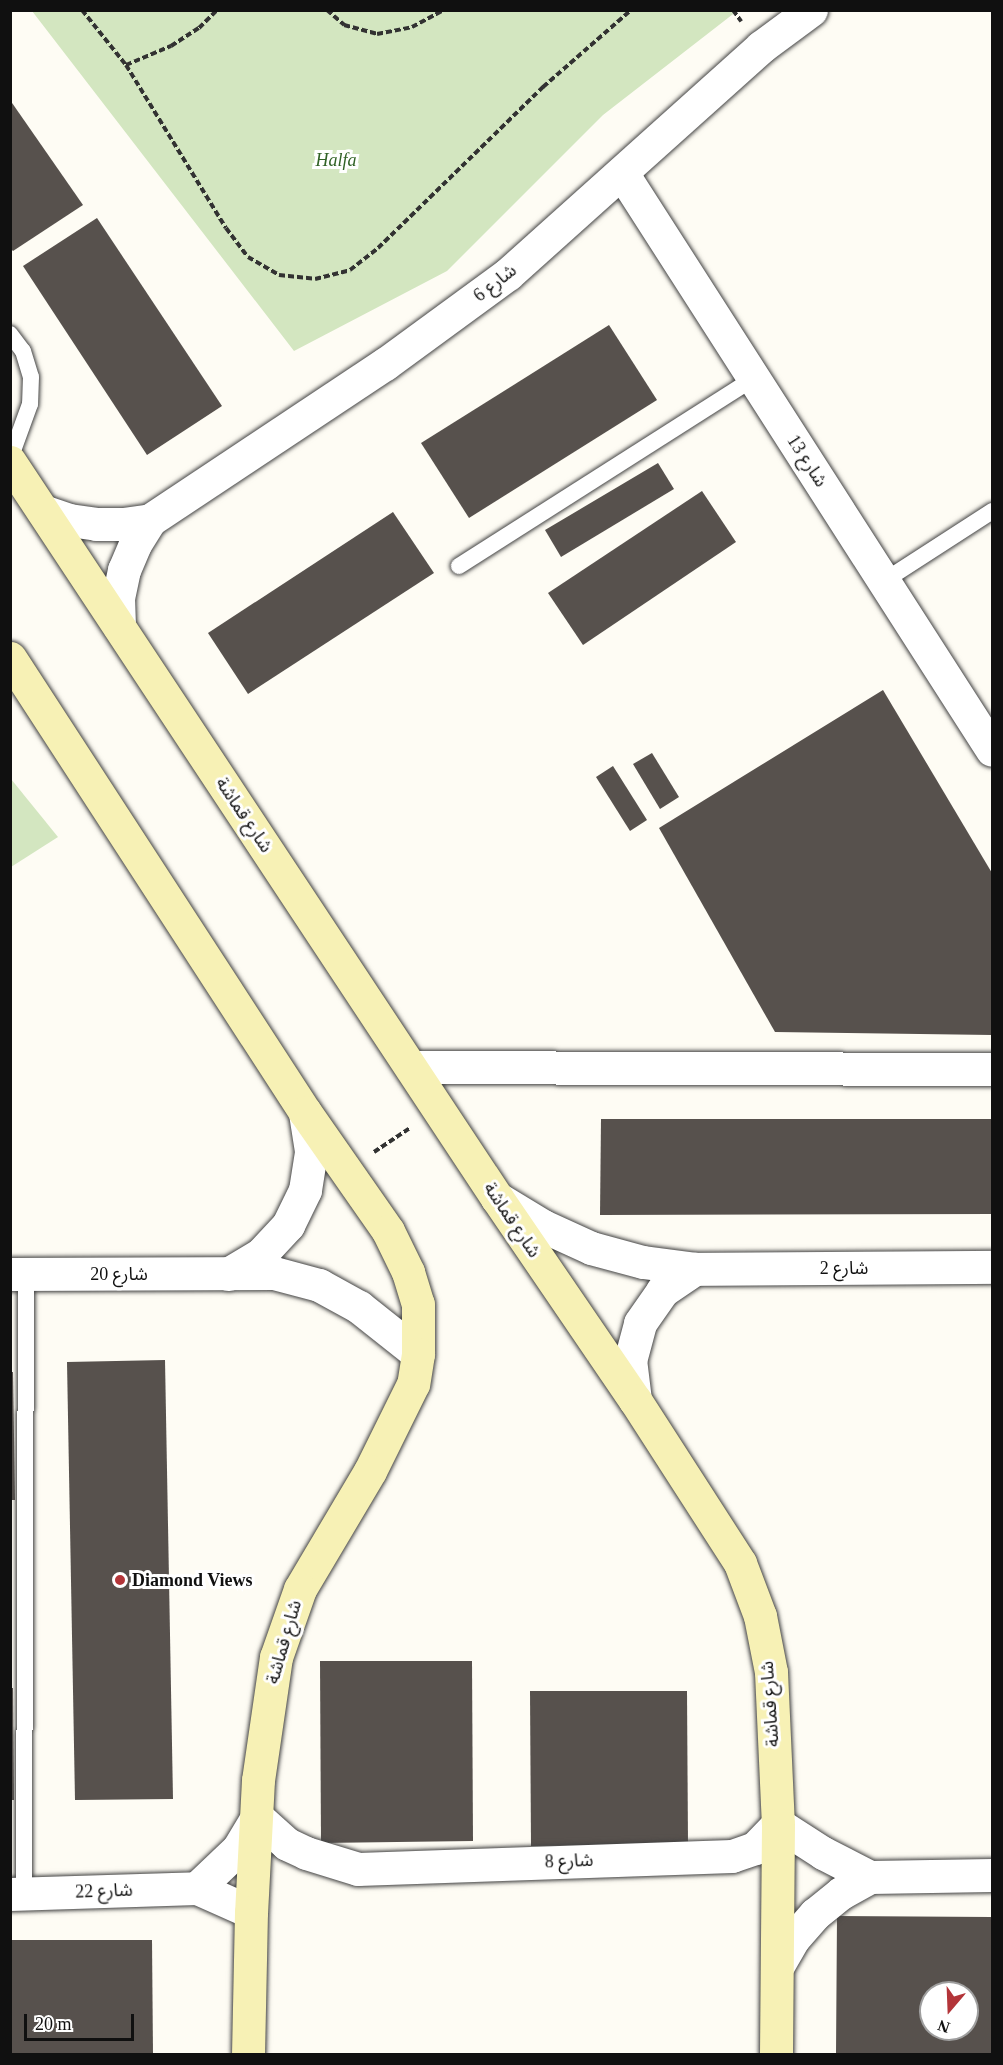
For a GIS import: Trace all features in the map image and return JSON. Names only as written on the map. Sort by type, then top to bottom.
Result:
[{"type":"street","name":"شارع 6","points":[[118,626],[118,598],[124,570],[135,544],[150,520],[447,320],[541,246],[761,47],[811,10]]},
{"type":"street","name":"شارع 13","points":[[622,173],[993,750]]},
{"type":"street","name":"شارع قماشة","points":[[10,460],[497,1198],[635,1400],[740,1563],[760,1616],[771,1672],[778,1824],[776,2055]]},
{"type":"street","name":"شارع 6","points":[[43,511],[96,524],[150,520]]},
{"type":"street","name":"شارع قماشة","points":[[10,658],[305,1112],[388,1231],[408,1272],[418,1304],[418,1354],[412,1384],[370,1471],[300,1589],[276,1657],[258,1780],[251,1912],[248,2055]]},
{"type":"street","points":[[411,1067],[993,1069]]},
{"type":"street","points":[[228,1274],[261,1254],[288,1225],[305,1190],[311,1151],[305,1112]]},
{"type":"street","name":"شارع 2","points":[[497,1198],[543,1226],[591,1248],[643,1262],[695,1269],[993,1267]]},
{"type":"street","points":[[635,1400],[630,1361],[640,1323],[662,1291],[695,1269]]},
{"type":"street","name":"شارع 20","points":[[18,1274],[274,1273],[319,1285],[359,1307],[418,1354]]},
{"type":"street","points":[[197,1888],[238,1849],[257,1817]]},
{"type":"street","name":"شارع 8","points":[[257,1817],[297,1849],[332,1863],[357,1869],[732,1856],[754,1848],[778,1824]]},
{"type":"street","points":[[778,1824],[870,1877]]},
{"type":"street","points":[[777,1967],[794,1938],[815,1914],[841,1893],[870,1877],[993,1875]]},
{"type":"street","name":"شارع 22","points":[[17,1894],[197,1888],[251,1912]]},
{"type":"lane","points":[[10,334],[23,351],[31,377],[30,404],[10,460]]},
{"type":"lane","points":[[459,566],[754,378]]},
{"type":"lane","points":[[884,581],[993,511]]},
{"type":"lane","points":[[17,1894],[18,1274]]},
{"type":"path","points":[[82,10],[126,65],[226,228],[248,257],[279,275],[315,279],[350,270],[378,248],[543,87],[631,10]]},
{"type":"path","points":[[126,65],[171,46],[199,28],[217,10]]},
{"type":"path","points":[[327,10],[344,25],[377,34],[411,27],[444,10]]},
{"type":"path","points":[[346,1171],[438,1109]]},
{"type":"green space","name":"Halfa","points":[[32,11],[737,11],[603,115],[447,271],[294,351]]},
{"type":"green space","points":[[11,779],[58,837],[10,867]]},
{"type":"building","points":[[10,100],[83,205],[13,251],[10,248]]},
{"type":"building","points":[[97,218],[222,406],[147,455],[23,266]]},
{"type":"building","points":[[609,325],[657,400],[469,518],[421,443]]},
{"type":"building","points":[[658,463],[674,489],[561,557],[545,530]]},
{"type":"building","points":[[702,491],[736,542],[583,645],[548,593]]},
{"type":"building","points":[[393,512],[434,573],[248,694],[208,633]]},
{"type":"building","points":[[883,690],[992,873],[992,1035],[775,1032],[659,828]]},
{"type":"building","points":[[652,753],[679,797],[660,809],[633,764]]},
{"type":"building","points":[[613,766],[647,820],[630,831],[596,777]]},
{"type":"building","points":[[601,1119],[992,1119],[992,1214],[600,1215]]},
{"type":"building","name":"Diamond Views","points":[[165,1360],[173,1799],[75,1800],[67,1362]]},
{"type":"building","points":[[10,1372],[13,1372],[15,1500],[10,1500]]},
{"type":"building","points":[[320,1661],[472,1661],[473,1841],[321,1843]]},
{"type":"building","points":[[10,1688],[13,1688],[14,1800],[10,1800]]},
{"type":"building","points":[[530,1691],[687,1691],[688,1845],[531,1846]]},
{"type":"building","points":[[837,1916],[992,1917],[992,2054],[836,2054]]},
{"type":"building","points":[[10,1940],[152,1940],[153,2054],[10,2054]]},
{"type":"place","name":"Diamond Views","points":[[120,1580]]}]
